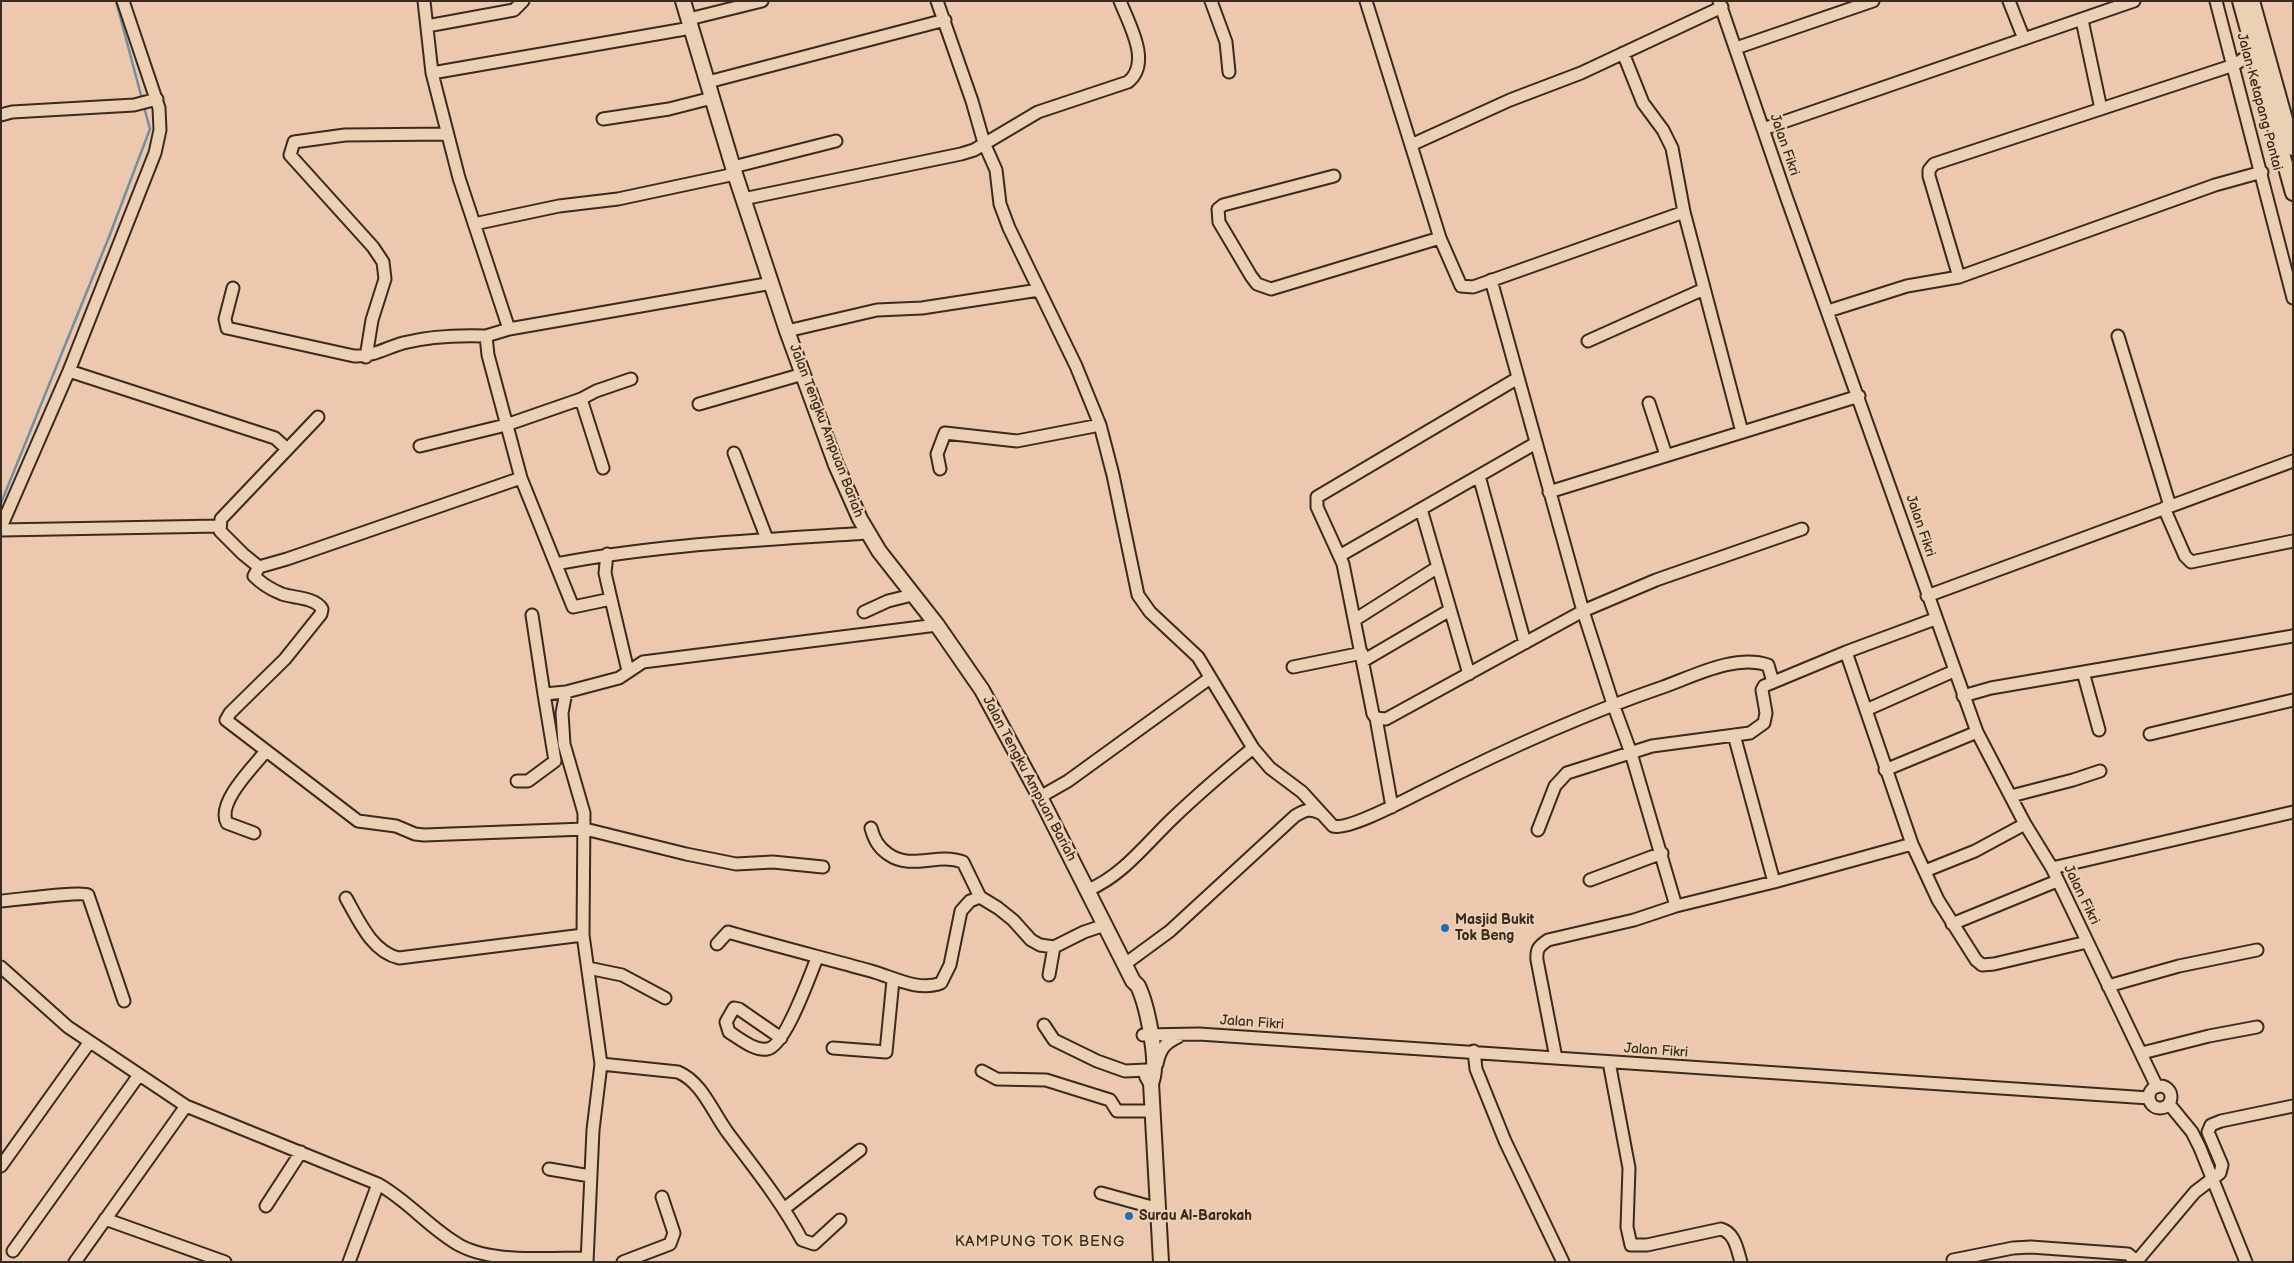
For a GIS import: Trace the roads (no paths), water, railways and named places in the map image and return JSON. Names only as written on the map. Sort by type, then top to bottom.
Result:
[{"type":"main road","name":"Jalan Tengku Ampuan Bariah","points":[[683,1],[743,199],[787,331],[836,465],[867,533],[937,625],[982,690],[1040,797],[1133,981],[1141,993],[1151,1076],[1161,1262]]},
{"type":"main road","points":[[2240,1],[2293,193]]},
{"type":"main road","points":[[2252,1],[2293,148]]},
{"type":"street","points":[[123,1],[160,118],[155,153],[70,371],[1,529],[219,526]]},
{"type":"street","points":[[424,1],[432,73],[447,134],[474,224],[509,329]]},
{"type":"street","points":[[428,26],[514,10],[523,1]]},
{"type":"street","points":[[432,73],[690,24],[762,1]]},
{"type":"street","points":[[937,1],[972,101],[984,143],[996,170],[1000,204],[1009,228],[1076,366],[1100,426],[1114,475],[1138,595],[1150,612],[1198,657],[1252,748],[1270,768],[1302,792],[1333,826],[1341,827],[1392,806],[1520,742],[1612,704],[1715,668],[1756,661],[1768,665],[1774,682]]},
{"type":"street","points":[[743,199],[961,154],[974,150],[1038,112],[1128,82],[1135,76],[1140,64],[1120,1]]},
{"type":"street","points":[[1211,1],[1226,42],[1229,72]]},
{"type":"street","points":[[1366,1],[1440,238],[1461,286],[1473,287],[1684,212]]},
{"type":"street","points":[[1736,48],[1873,1]]},
{"type":"street","points":[[2009,1],[2024,39]]},
{"type":"street","points":[[1763,129],[2134,1]]},
{"type":"street","name":"Jalan Ketapang Pantai","points":[[2216,1],[2262,172],[2293,298]]},
{"type":"street","points":[[1410,145],[1510,100],[1581,73],[1623,54],[1720,4]]},
{"type":"street","name":"Jalan Fikri","points":[[1720,4],[1859,396],[1927,596],[1977,732],[2025,824],[2052,868],[2157,1087]]},
{"type":"street","points":[[708,82],[945,20]]},
{"type":"street","points":[[2082,20],[2101,109]]},
{"type":"street","points":[[1959,277],[1929,176],[1929,170],[1934,164],[2234,65],[2247,56],[2251,48],[2250,38]]},
{"type":"street","points":[[1623,54],[1643,103],[1670,144],[1684,212],[1742,432]]},
{"type":"street","points":[[2234,65],[2250,66],[2261,76]]},
{"type":"street","points":[[603,119],[669,109],[712,98]]},
{"type":"street","points":[[1,115],[12,112],[134,105],[154,100]]},
{"type":"street","points":[[366,357],[372,320],[384,279],[383,262],[373,247],[290,155],[291,147],[294,142],[340,135],[447,134]]},
{"type":"street","points":[[474,224],[558,206],[618,199],[734,170],[836,141]]},
{"type":"street","points":[[1828,311],[1907,286],[1959,277],[2215,185],[2262,172]]},
{"type":"street","points":[[1334,176],[1223,205],[1218,209],[1219,222],[1257,284],[1271,289],[1440,238]]},
{"type":"street","points":[[1491,280],[1583,612],[1612,704],[1631,752],[1676,906]]},
{"type":"street","points":[[233,288],[225,320],[227,328],[366,357],[404,343],[435,337],[486,336],[509,329],[772,283]]},
{"type":"street","points":[[1588,341],[1704,288]]},
{"type":"street","points":[[787,331],[877,310],[922,308],[1039,290]]},
{"type":"street","points":[[486,336],[488,355],[522,478],[573,607],[611,600]]},
{"type":"street","points":[[2118,336],[2167,507],[2185,556],[2191,562],[2293,541]]},
{"type":"street","points":[[70,371],[275,438],[287,449]]},
{"type":"street","points":[[699,404],[804,374]]},
{"type":"street","points":[[1392,806],[1356,619],[1341,555],[1318,508],[1317,497],[1518,378]]},
{"type":"street","points":[[420,446],[506,425],[631,379]]},
{"type":"street","points":[[1549,492],[1859,396]]},
{"type":"street","points":[[580,399],[603,468]]},
{"type":"street","points":[[1650,403],[1666,455]]},
{"type":"street","points":[[259,567],[231,543],[220,531],[219,526],[226,512],[318,417]]},
{"type":"street","points":[[940,469],[937,454],[945,433],[1017,441],[1100,426]]},
{"type":"street","points":[[1341,555],[1536,443]]},
{"type":"street","points":[[734,453],[767,539]]},
{"type":"street","points":[[1927,596],[2293,461]]},
{"type":"street","points":[[1479,476],[1525,643]]},
{"type":"street","points":[[522,478],[259,567],[254,576],[265,585],[279,593],[316,603],[322,609],[321,614],[285,660],[227,716],[228,723],[352,817],[365,823],[396,826],[415,834],[424,835],[585,829],[686,854],[736,864],[772,862],[823,867]]},
{"type":"street","points":[[1421,509],[1469,674]]},
{"type":"street","points":[[1376,718],[1386,719],[1583,612],[1656,580],[1802,529]]},
{"type":"street","points":[[556,564],[607,554],[767,539],[867,533]]},
{"type":"street","points":[[607,554],[605,573],[628,671]]},
{"type":"street","points":[[1356,619],[1438,567]]},
{"type":"street","points":[[864,612],[912,594]]},
{"type":"street","points":[[1293,667],[1362,657],[1450,610]]},
{"type":"street","points":[[517,781],[528,781],[555,761],[532,615]]},
{"type":"street","points":[[1538,830],[1555,786],[1560,779],[1579,769],[1652,746],[1750,733],[1764,723],[1766,713],[1762,690],[1774,682],[1846,652],[1936,619]]},
{"type":"street","points":[[544,694],[566,692],[619,678],[635,665],[651,661],[741,652],[937,625]]},
{"type":"street","points":[[1963,696],[1991,688],[2293,636]]},
{"type":"street","points":[[1846,652],[1912,844],[1952,924],[1976,960],[1982,965],[1994,964],[2087,942]]},
{"type":"street","points":[[1866,710],[1954,672]]},
{"type":"street","points":[[2083,672],[2099,730]]},
{"type":"street","points":[[1040,797],[1068,781],[1210,678]]},
{"type":"street","points":[[2,970],[55,1017],[90,1043],[186,1106],[378,1184],[394,1193],[437,1228],[468,1249],[508,1257],[587,1260],[590,1176],[601,1064],[583,935],[585,829],[580,798],[564,744],[562,714],[566,692]]},
{"type":"street","points":[[2150,734],[2293,700]]},
{"type":"street","points":[[1885,770],[1977,732]]},
{"type":"street","points":[[1734,736],[1774,882]]},
{"type":"street","points":[[1088,890],[1103,883],[1120,870],[1200,791],[1252,748]]},
{"type":"street","points":[[254,833],[227,823],[224,814],[233,790],[266,751]]},
{"type":"street","points":[[2011,796],[2100,771]]},
{"type":"street","points":[[1295,816],[1301,803],[1302,792]]},
{"type":"street","points":[[1125,964],[1170,932],[1295,816],[1305,810],[1312,810],[1322,814]]},
{"type":"street","points":[[2052,868],[2293,812]]},
{"type":"street","points":[[1925,872],[1975,851],[2025,824]]},
{"type":"street","points":[[871,828],[873,837],[881,849],[896,859],[906,862],[921,862],[953,858],[963,862],[980,897],[1013,920],[1031,940],[1040,945],[1054,947],[1084,932],[1105,925]]},
{"type":"street","points":[[1556,1058],[1536,952],[1539,946],[1548,940],[1634,920],[1676,906],[1774,882],[1912,844]]},
{"type":"street","points":[[1590,880],[1662,853]]},
{"type":"street","points":[[1952,924],[2057,881]]},
{"type":"street","points":[[1,901],[50,898],[77,893],[88,896],[124,1002]]},
{"type":"street","points":[[718,944],[728,932],[817,958],[874,972],[893,980],[932,987],[941,983],[950,965],[961,911],[970,901],[980,897]]},
{"type":"street","points":[[346,898],[367,933],[383,952],[399,958],[583,935]]},
{"type":"street","points":[[1049,975],[1054,947]]},
{"type":"street","points":[[2108,986],[2179,966],[2256,950]]},
{"type":"street","points":[[781,1038],[739,1009],[734,1008],[726,1022],[729,1032],[759,1048],[771,1048],[781,1038],[817,958]]},
{"type":"street","points":[[588,968],[622,975],[665,998]]},
{"type":"street","points":[[833,1048],[886,1052],[893,980]]},
{"type":"street","points":[[1044,1025],[1054,1040],[1089,1055],[1096,1061],[1125,1071],[1151,1076],[1160,1051],[1167,1042],[1182,1036]]},
{"type":"street","points":[[2142,1053],[2208,1036],[2257,1027]]},
{"type":"street","name":"Jalan Fikri","points":[[1146,1031],[1182,1030],[1198,1034],[1474,1051],[1609,1062],[2149,1098]]},
{"type":"street","name":"Jalan Fikri","points":[[1146,1031],[1182,1036],[1198,1034]]},
{"type":"street","points":[[1,1166],[90,1043]]},
{"type":"street","points":[[1474,1051],[1476,1069],[1501,1132],[1563,1262]]},
{"type":"street","points":[[1609,1062],[1629,1168],[1627,1227],[1631,1245],[1647,1245],[1721,1229],[1730,1233],[1741,1262]]},
{"type":"street","points":[[601,1064],[678,1072],[687,1076],[785,1208],[802,1240],[808,1244],[814,1244],[840,1220]]},
{"type":"street","points":[[982,1071],[997,1079],[1046,1080],[1110,1100],[1118,1111],[1153,1111]]},
{"type":"street","points":[[13,1251],[139,1075]]},
{"type":"street","points":[[2157,1087],[2164,1087],[2169,1091],[2171,1098],[2169,1104],[2163,1108],[2155,1107],[2149,1098],[2152,1091],[2157,1087]]},
{"type":"street","points":[[2169,1104],[2192,1132],[2246,1262]]},
{"type":"street","points":[[75,1262],[186,1106]]},
{"type":"street","points":[[1952,1260],[2031,1247],[2128,1254],[2135,1261],[2195,1192],[2220,1173],[2222,1166],[2208,1132],[2210,1125],[2221,1120],[2293,1106]]},
{"type":"street","points":[[785,1208],[860,1150]]},
{"type":"street","points":[[266,1206],[300,1152]]},
{"type":"street","points":[[549,1169],[590,1176]]},
{"type":"street","points":[[348,1262],[378,1184]]},
{"type":"street","points":[[1101,1193],[1159,1209]]},
{"type":"street","points":[[623,1262],[670,1244],[674,1233],[662,1197]]},
{"type":"street","points":[[105,1219],[225,1262]]},
{"type":"waterway","points":[[116,1],[142,99]]},
{"type":"waterway","points":[[1,503],[109,237],[150,129],[144,107]]},
{"type":"place","name":"Masjid Bukit Tok Beng","points":[[1445,928]]},
{"type":"place","name":"Surau Al-Barokah","points":[[1129,1216]]},
{"type":"district","name":"KAMPUNG TOK BENG","points":[[1040,1242]]}]
